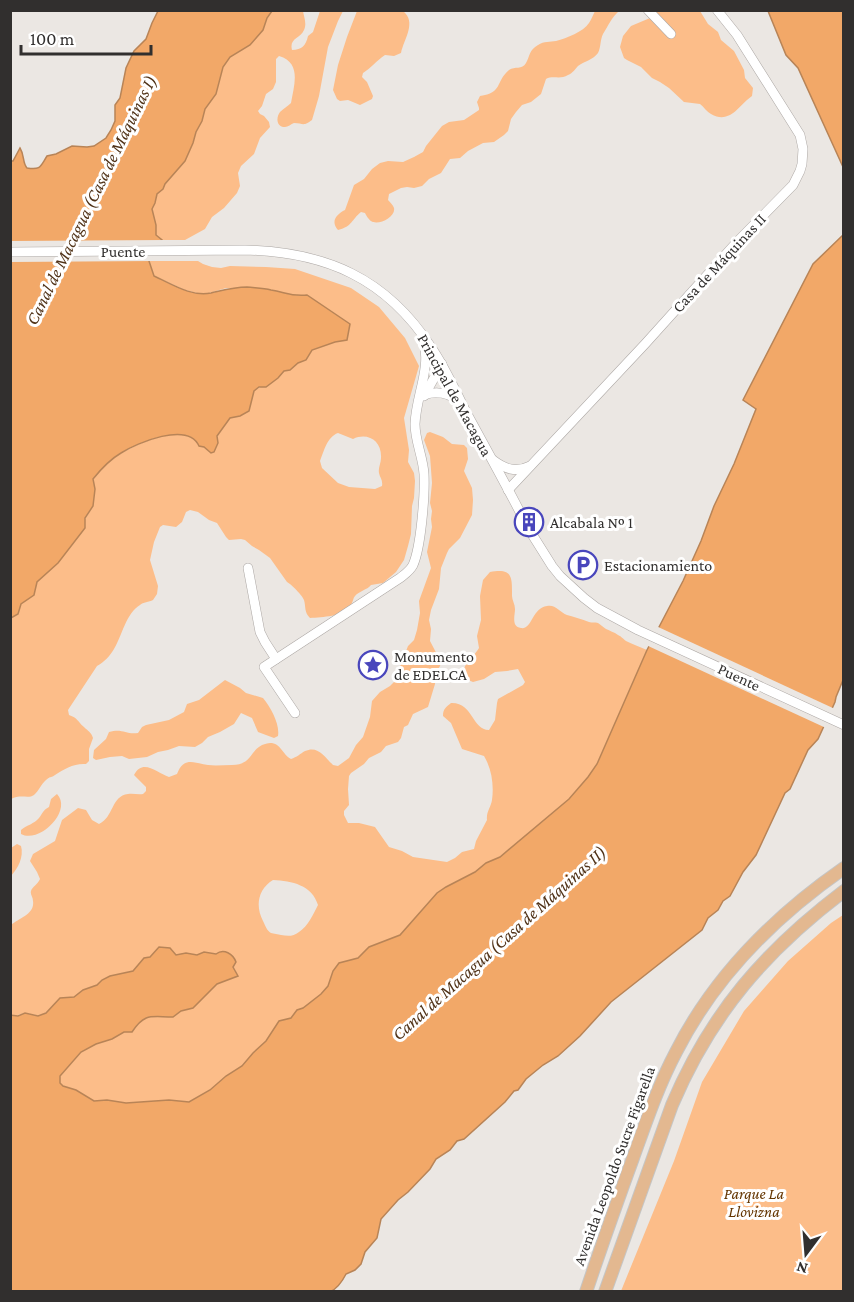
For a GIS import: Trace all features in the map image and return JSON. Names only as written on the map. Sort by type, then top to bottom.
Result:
[{"type":"main road","name":"Avenida Leopoldo Sucre Figarella","points":[[586,1292],[651,1109],[686,1034],[709,998],[754,943],[797,903],[843,868]]},
{"type":"main road","name":"Avenida Leopoldo Sucre Figarella","points":[[605,1292],[679,1086],[701,1045],[726,1007],[762,962],[843,891]]},
{"type":"main road","points":[[818,911],[843,899]]},
{"type":"street","points":[[648,10],[671,34]]},
{"type":"street","name":"Casa de Máquinas II","points":[[508,490],[797,179],[802,149],[800,135],[737,35],[717,10]]},
{"type":"street","name":"Puente","points":[[10,252],[199,251]]},
{"type":"street","name":"Principal de Macagua","points":[[199,251],[279,252],[314,259],[337,267],[380,291],[422,333],[442,364],[522,516]]},
{"type":"street","points":[[295,713],[264,667],[400,578],[412,567],[419,539],[423,497],[424,473],[415,435],[426,361],[422,333]]},
{"type":"street","points":[[418,408],[442,364]]},
{"type":"street","points":[[424,395],[442,393],[462,404]]},
{"type":"street","points":[[490,458],[510,470],[532,465]]},
{"type":"street","name":"Puente","points":[[530,531],[552,566],[571,587],[597,608],[638,630],[842,724]]},
{"type":"street","points":[[248,568],[260,632],[276,659]]},
{"type":"green space","points":[[272,11],[303,11],[305,28],[293,41],[292,50],[301,48],[305,44],[308,36],[313,32],[320,11],[343,11],[328,47],[312,120],[305,124],[294,123],[287,127],[278,124],[279,114],[291,103],[295,82],[294,69],[291,64],[279,56],[276,59],[276,82],[273,89],[266,94],[258,111],[269,122],[270,127],[260,138],[254,154],[241,166],[238,173],[240,186],[237,193],[224,208],[212,217],[205,229],[185,240],[162,240],[156,235],[152,209],[157,194],[185,161],[205,109],[216,94],[223,67],[230,57],[250,45],[263,30]]},
{"type":"green space","points":[[357,11],[403,11],[409,20],[401,53],[394,56],[385,55],[363,73],[362,77],[367,82],[373,96],[372,99],[360,105],[348,100],[340,101],[333,90],[338,65]]},
{"type":"green space","points":[[595,11],[619,11],[603,34],[598,53],[570,74],[546,79],[541,94],[531,102],[522,105],[511,119],[508,131],[504,135],[494,142],[483,143],[460,158],[450,159],[441,173],[429,179],[422,186],[401,188],[389,194],[388,200],[394,207],[394,211],[386,220],[374,222],[361,212],[349,225],[338,230],[335,224],[336,218],[345,210],[354,185],[364,179],[372,169],[388,161],[403,162],[423,152],[442,126],[449,122],[464,120],[479,110],[477,102],[480,96],[496,90],[505,74],[509,70],[524,65],[535,47],[579,32],[589,23]]},
{"type":"green space","points":[[654,11],[700,11],[708,24],[718,32],[721,40],[734,51],[744,70],[745,78],[753,88],[752,96],[729,116],[718,117],[700,104],[684,102],[641,67],[624,58],[620,47],[623,36],[631,26],[650,18]]},
{"type":"green space","points":[[149,261],[198,261],[221,268],[230,266],[295,269],[351,288],[379,307],[405,338],[419,366],[404,418],[409,450],[408,462],[414,473],[415,481],[408,546],[404,560],[396,572],[383,583],[371,585],[359,593],[343,612],[332,616],[310,618],[306,612],[304,600],[287,582],[270,558],[245,540],[229,540],[217,523],[190,510],[186,512],[182,522],[176,527],[163,525],[154,542],[150,560],[158,586],[157,594],[153,600],[141,604],[131,613],[112,652],[97,666],[68,710],[69,715],[76,719],[93,738],[89,749],[89,761],[86,764],[69,767],[49,778],[32,796],[11,799],[11,618],[18,614],[20,604],[34,595],[37,582],[58,563],[93,506],[95,489],[93,480],[99,471],[108,462],[131,448],[159,437],[184,434],[193,437],[211,453],[217,436],[230,418],[249,411],[253,391],[306,360],[312,350],[335,341],[307,295],[295,296],[271,290],[226,288],[209,293],[197,293],[154,276]],"holes":[[[338,433],[353,439],[369,437],[377,443],[381,452],[379,471],[382,486],[375,489],[349,487],[338,483],[322,468],[320,461],[326,445],[334,435]]]},
{"type":"green space","points":[[430,432],[443,437],[452,444],[464,445],[467,448],[468,459],[464,471],[472,488],[472,515],[460,538],[447,553],[441,568],[439,589],[431,610],[430,641],[441,662],[428,707],[413,714],[398,742],[386,746],[351,773],[348,789],[349,805],[344,811],[348,823],[375,827],[389,847],[413,857],[447,862],[462,852],[474,849],[487,820],[491,803],[493,789],[491,772],[484,756],[462,749],[451,723],[443,716],[444,712],[451,703],[458,704],[468,711],[479,726],[489,730],[495,720],[498,699],[525,682],[518,669],[495,672],[484,679],[473,682],[464,674],[466,665],[479,648],[477,636],[481,620],[480,596],[483,580],[490,572],[503,571],[510,575],[515,607],[514,620],[518,627],[525,628],[538,611],[547,606],[553,606],[567,615],[598,623],[626,641],[647,650],[597,764],[569,799],[500,857],[437,893],[400,935],[369,947],[358,958],[339,963],[333,971],[328,986],[321,994],[297,1010],[291,1018],[279,1021],[266,1041],[242,1066],[210,1090],[189,1102],[169,1100],[126,1103],[107,1100],[94,1101],[76,1090],[63,1086],[60,1083],[60,1075],[81,1052],[124,1032],[132,1032],[145,1018],[173,1017],[181,1011],[193,1008],[217,984],[238,976],[233,966],[216,954],[186,953],[144,958],[133,971],[110,976],[74,997],[60,998],[50,1010],[43,1014],[11,1015],[11,925],[32,909],[31,891],[40,879],[30,861],[33,854],[55,841],[62,820],[78,808],[86,810],[92,820],[99,824],[104,821],[122,796],[143,794],[146,787],[134,775],[142,768],[150,768],[169,777],[177,774],[183,765],[190,762],[214,765],[239,764],[249,759],[258,747],[270,743],[277,745],[291,759],[310,750],[321,753],[333,765],[338,766],[349,758],[363,737],[370,717],[372,701],[394,682],[417,630],[420,613],[419,601],[431,568],[427,552],[432,527],[430,503],[432,483],[430,456],[424,440]],"holes":[[[273,880],[300,885],[311,893],[318,905],[305,927],[297,934],[283,935],[270,932],[259,910],[259,898],[264,888]]]},
{"type":"green space","points":[[225,680],[246,693],[263,698],[278,726],[278,736],[274,738],[258,732],[252,718],[241,713],[234,724],[208,737],[195,747],[179,746],[147,757],[129,759],[122,756],[96,760],[93,758],[94,750],[106,739],[109,732],[138,733],[146,725],[169,720],[184,712],[187,704],[199,700]]},
{"type":"green space","points":[[57,794],[61,801],[61,809],[52,824],[36,834],[28,836],[21,834],[21,830],[37,820],[49,807],[51,799]]},
{"type":"green space","points":[[17,844],[21,846],[21,858],[11,876],[11,848]]},
{"type":"green space","name":"Parque La Llovizna","points":[[843,915],[843,1291],[621,1291],[674,1161],[702,1082],[744,1011],[788,961]]},
{"type":"water","name":"Canal de Macagua (Casa de Máquinas I)","points":[[158,11],[272,11],[263,30],[250,45],[230,57],[223,67],[216,94],[205,109],[185,161],[157,194],[152,209],[156,235],[162,240],[149,261],[154,276],[182,289],[204,294],[247,287],[292,295],[307,295],[350,324],[347,340],[312,350],[306,360],[284,371],[266,387],[259,387],[254,391],[249,411],[230,418],[217,436],[218,443],[214,452],[211,453],[184,435],[162,436],[138,444],[109,462],[93,479],[95,489],[93,506],[85,518],[85,528],[58,563],[37,582],[34,595],[21,604],[18,614],[11,618],[11,161],[20,148],[27,168],[35,169],[47,156],[72,146],[94,146],[106,138],[115,121],[115,105],[120,98],[126,68],[134,51],[146,39]]},
{"type":"water","points":[[768,11],[843,11],[843,167],[798,68],[786,55]]},
{"type":"water","name":"Canal de Macagua (Casa de Máquinas II)","points":[[843,235],[843,680],[818,739],[808,750],[756,855],[743,872],[730,896],[708,918],[702,930],[611,1002],[558,1056],[526,1079],[518,1090],[514,1091],[464,1139],[457,1141],[450,1150],[436,1159],[430,1169],[381,1219],[377,1238],[365,1252],[361,1264],[346,1274],[340,1284],[330,1292],[11,1291],[10,1015],[18,1016],[25,1013],[38,1016],[46,1013],[60,998],[74,997],[110,976],[133,971],[144,958],[150,957],[159,947],[170,948],[176,955],[186,953],[197,955],[204,952],[228,953],[236,962],[233,967],[238,976],[217,984],[193,1008],[181,1011],[173,1017],[145,1018],[132,1032],[124,1032],[81,1052],[60,1076],[60,1083],[63,1086],[76,1090],[94,1101],[189,1102],[210,1090],[242,1066],[266,1041],[279,1021],[291,1018],[297,1010],[321,994],[328,986],[333,971],[339,963],[358,958],[369,947],[400,935],[437,893],[500,857],[569,799],[597,764],[647,650],[701,541],[756,409],[743,400],[813,264]]},
{"type":"pier","points":[[165,240],[152,261],[10,262],[11,241]]},
{"type":"pier","points":[[656,626],[835,709],[826,728],[646,645]]},
{"type":"tunnel","points":[[522,516],[530,531]]},
{"type":"place","name":"Alcabala Nº 1","points":[[529,522]]},
{"type":"place","name":"Estacionamiento","points":[[583,565]]},
{"type":"place","name":"Monumento de EDELCA","points":[[373,665]]}]
